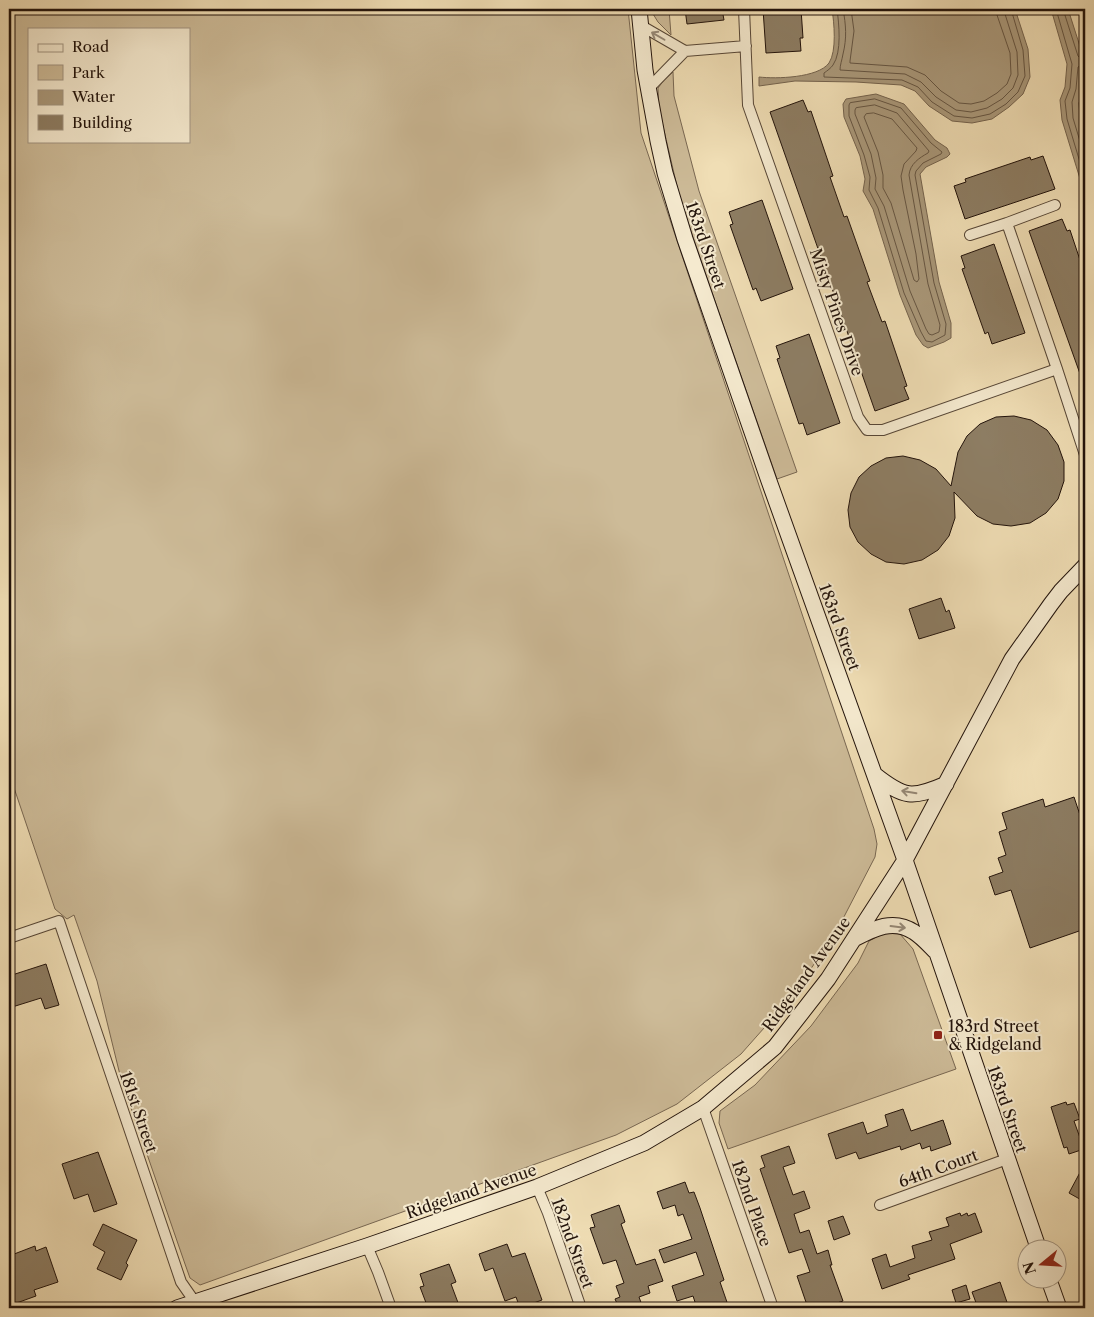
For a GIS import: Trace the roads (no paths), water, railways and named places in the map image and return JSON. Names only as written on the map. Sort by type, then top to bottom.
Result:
[{"type":"street","name":"183rd Street","points":[[639,9],[648,89],[665,173],[685,239],[769,481],[905,860],[1035,1240]]},
{"type":"street","name":"Misty Pines Drive","points":[[744,9],[748,105],[858,417],[867,430],[883,430],[1057,369]]},
{"type":"street","points":[[640,25],[685,51],[746,46]]},
{"type":"street","points":[[648,89],[685,51]]},
{"type":"street","points":[[970,235],[1055,205]]},
{"type":"street","points":[[1007,223],[1085,455]]},
{"type":"street","name":"Ridgeland Avenue","points":[[177,1308],[197,1305],[537,1187],[644,1143],[703,1108],[775,1047],[828,979],[905,860],[1012,659],[1056,597],[1085,566]]},
{"type":"street","points":[[875,775],[890,787],[911,794],[925,793],[946,784]]},
{"type":"street","name":"181st Street","points":[[9,938],[59,921],[181,1282],[197,1305]]},
{"type":"street","points":[[854,939],[880,927],[901,926],[914,932],[936,952]]},
{"type":"street","name":"182nd Place","points":[[703,1108],[773,1308]]},
{"type":"street","name":"64th Court","points":[[880,1205],[1007,1159]]},
{"type":"street","name":"182nd Street","points":[[537,1187],[581,1308]]},
{"type":"street","points":[[367,1246],[390,1308]]},
{"type":"street","points":[[1053,1290],[1059,1308]]},
{"type":"water","points":[[832,9],[1015,9],[1028,49],[1030,77],[1023,94],[1009,107],[992,119],[972,123],[952,121],[929,106],[915,91],[901,85],[795,81],[759,86],[759,77],[776,78],[806,75],[824,68],[829,63],[832,58],[834,44]]},
{"type":"water","points":[[1051,9],[1068,9],[1085,62],[1085,195],[1062,120],[1060,100],[1065,87],[1067,64]]},
{"type":"water","points":[[876,94],[904,104],[935,140],[947,148],[950,154],[926,167],[920,174],[939,282],[951,323],[951,338],[928,348],[923,345],[916,335],[900,295],[873,209],[863,191],[865,179],[860,156],[844,117],[843,104],[846,99]]},
{"type":"place","name":"183rd Street & Ridgeland","points":[[938,1035]]}]
